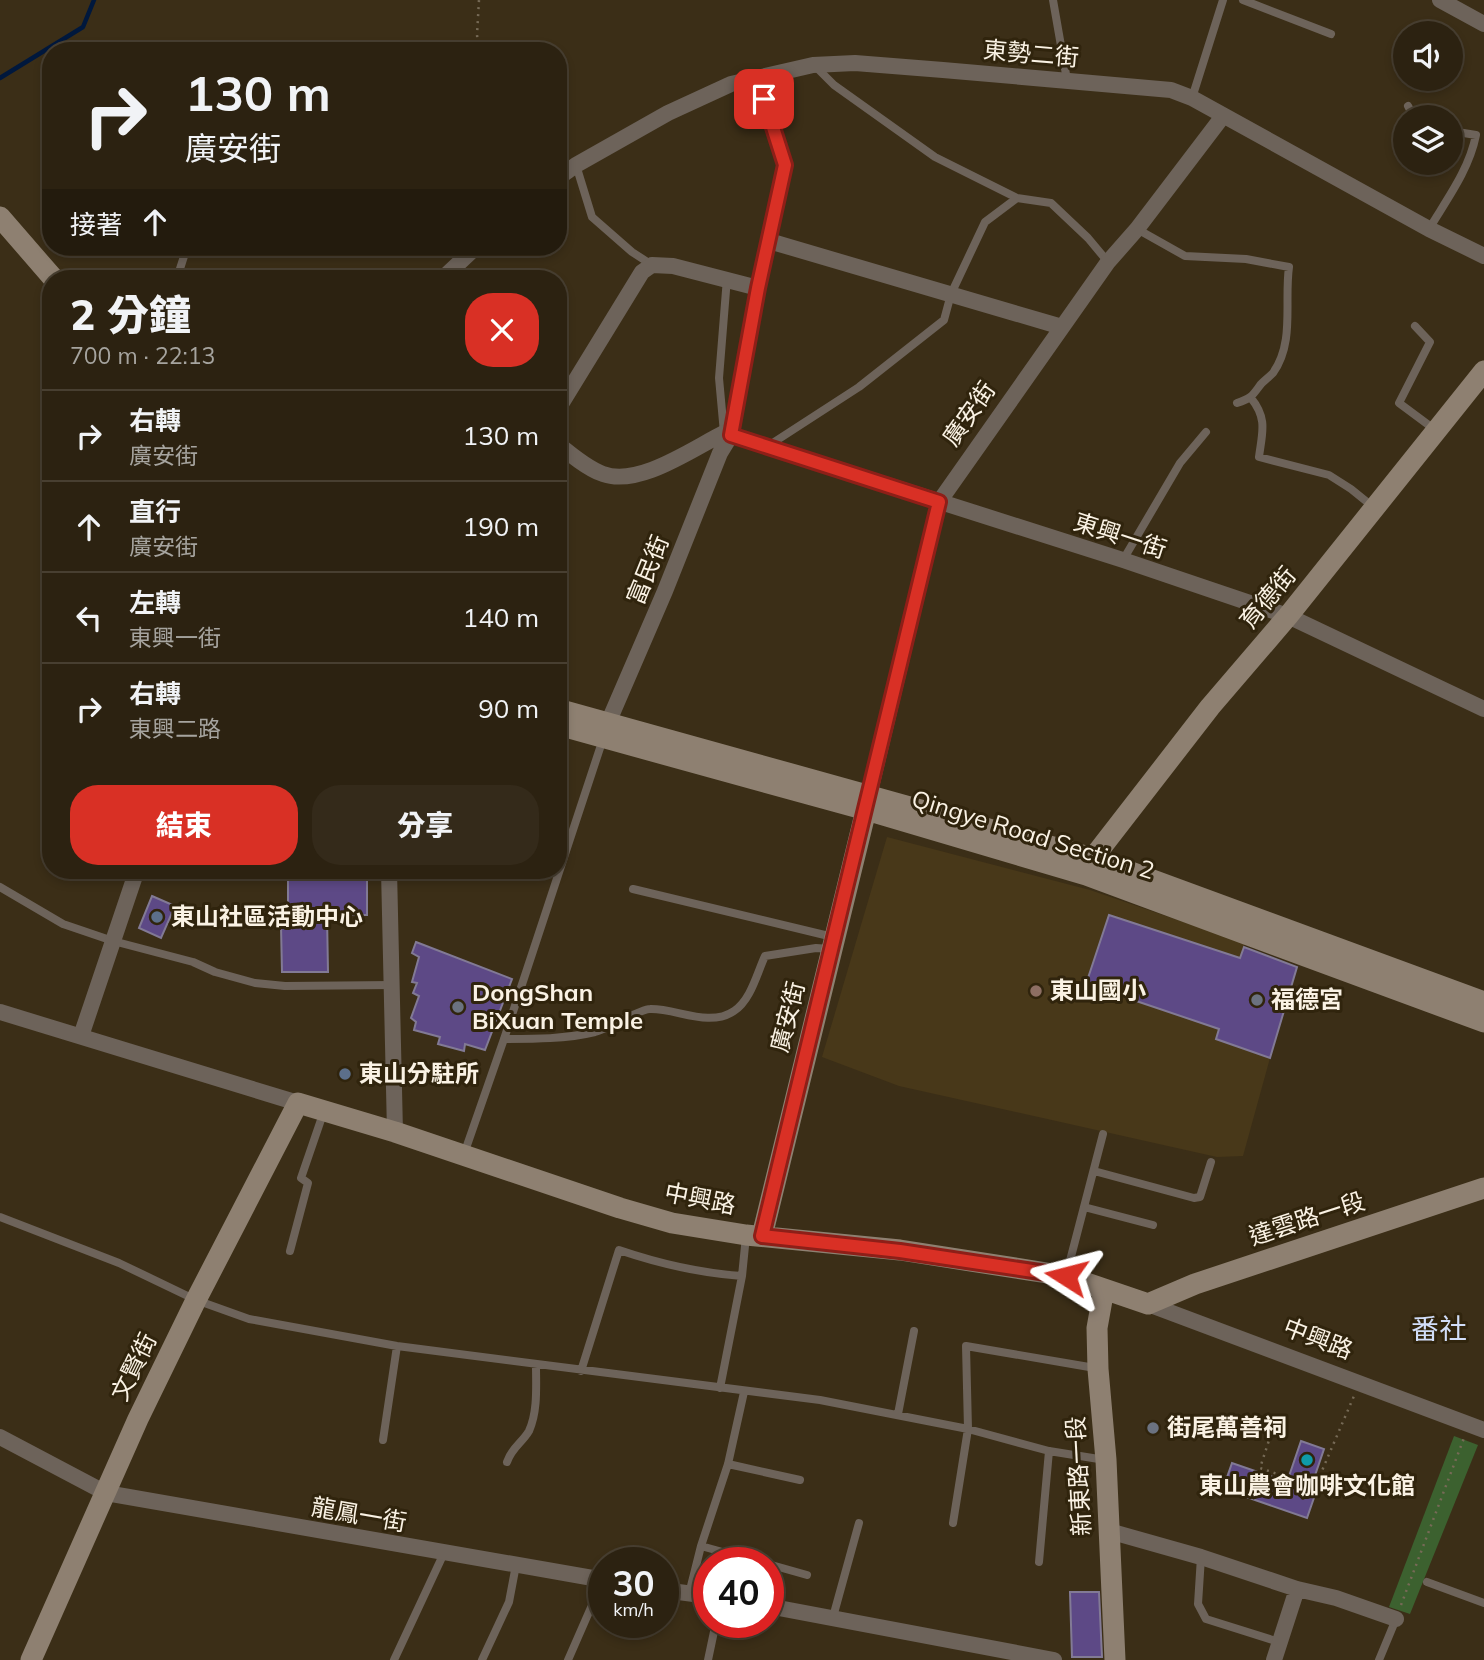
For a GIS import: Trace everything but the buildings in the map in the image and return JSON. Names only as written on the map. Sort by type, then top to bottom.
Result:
[{"type":"street","points":[[1440,0],[1484,24]]},
{"type":"street","name":"東勢二街","points":[[567,172],[668,113],[731,84],[813,65],[855,63],[1067,80],[1171,90],[1192,97],[1429,229],[1484,256]]},
{"type":"street","name":"富民街","points":[[605,730],[665,591],[727,434],[785,165],[757,80]]},
{"type":"street","name":"廣安街","points":[[754,1235],[834,943],[939,502],[1108,262],[1137,229],[1223,116]]},
{"type":"street","points":[[0,217],[45,270]]},
{"type":"street","points":[[768,241],[1062,327]]},
{"type":"street","points":[[454,270],[467,256]]},
{"type":"street","points":[[567,394],[642,272],[652,265],[673,266],[758,288]]},
{"type":"street","name":"育德街","points":[[1089,866],[1210,707],[1289,616],[1484,370]]},
{"type":"street","points":[[567,450],[600,473],[621,477],[641,474],[727,434]]},
{"type":"street","name":"東興一街","points":[[727,434],[1123,560],[1289,616],[1484,709]]},
{"type":"street","name":"Qingye Road Section 2","points":[[567,713],[605,730],[1089,866],[1484,1002]]},
{"type":"street","name":"Qingye Road Section 2","points":[[567,726],[605,730]]},
{"type":"street","name":"Qingye Road Section 2","points":[[1089,866],[1484,1022]]},
{"type":"street","points":[[81,1036],[135,879]]},
{"type":"street","points":[[389,879],[395,1132]]},
{"type":"street","points":[[0,1012],[298,1103]]},
{"type":"street","name":"中興路","points":[[298,1103],[464,1154],[620,1208],[672,1223],[900,1251],[1066,1276],[1148,1304],[1477,1428]]},
{"type":"street","name":"文賢街","points":[[31,1660],[138,1419],[298,1103]]},
{"type":"street","name":"達雲路一段","points":[[1148,1304],[1195,1284],[1484,1188]]},
{"type":"street","name":"新東路一段","points":[[1104,1289],[1097,1328],[1098,1369],[1106,1460],[1115,1660]]},
{"type":"street","name":"龍鳳一街","points":[[0,1437],[106,1493],[588,1577]]},
{"type":"street","points":[[1109,1531],[1201,1557],[1297,1589],[1336,1598],[1396,1619]]},
{"type":"street","points":[[1274,1660],[1297,1589]]},
{"type":"street","points":[[679,1592],[693,1594]]},
{"type":"street","points":[[784,1609],[1054,1660]]},
{"type":"lane","points":[[1053,0],[1067,80]]},
{"type":"lane","points":[[1192,97],[1223,0]]},
{"type":"lane","points":[[1243,0],[1331,34]]},
{"type":"lane","points":[[813,65],[834,85],[935,158],[1017,198],[1051,203],[1088,238],[1108,262]]},
{"type":"lane","points":[[1463,133],[1476,135],[1463,173]]},
{"type":"lane","points":[[576,165],[592,217],[632,252],[652,265]]},
{"type":"lane","points":[[1429,229],[1462,175]]},
{"type":"lane","points":[[768,446],[859,387],[944,320],[951,293],[985,222],[1017,198]]},
{"type":"lane","points":[[1137,229],[1185,256],[1246,259],[1289,267],[1285,344],[1273,372],[1251,398],[1237,404]]},
{"type":"lane","points":[[727,278],[719,378],[727,434]]},
{"type":"lane","points":[[1415,326],[1430,342],[1399,403],[1437,430]]},
{"type":"lane","points":[[1251,398],[1261,410],[1264,423],[1259,457],[1329,475],[1374,508]]},
{"type":"lane","points":[[1123,560],[1180,463],[1206,432]]},
{"type":"lane","points":[[567,846],[605,730]]},
{"type":"lane","points":[[464,1154],[556,879]]},
{"type":"lane","points":[[0,887],[63,924],[255,983],[285,986],[393,985]]},
{"type":"lane","points":[[633,889],[834,943]]},
{"type":"lane","points":[[504,1039],[567,1037],[598,1031],[648,1009],[704,1017],[724,1016],[736,1010],[747,997],[765,956],[834,943]]},
{"type":"lane","points":[[290,1251],[308,1183],[301,1178],[324,1111]]},
{"type":"lane","points":[[1066,1276],[1103,1134]]},
{"type":"lane","points":[[1094,1171],[1194,1198],[1200,1197],[1211,1161]]},
{"type":"lane","points":[[1084,1207],[1153,1225]]},
{"type":"lane","points":[[0,1217],[119,1262],[196,1300],[249,1319],[397,1346],[820,1400],[968,1429],[1049,1451],[1106,1460]]},
{"type":"lane","points":[[720,1388],[742,1276],[754,1235]]},
{"type":"lane","points":[[581,1371],[619,1250],[647,1260],[703,1273],[742,1276]]},
{"type":"lane","points":[[898,1415],[914,1331]]},
{"type":"lane","points":[[383,1440],[397,1346]]},
{"type":"lane","points":[[953,1523],[968,1429],[967,1346],[1098,1369]]},
{"type":"lane","points":[[507,1462],[511,1450],[528,1431],[536,1404],[536,1365]]},
{"type":"lane","points":[[689,1594],[701,1546],[728,1464],[744,1392]]},
{"type":"lane","points":[[1039,1562],[1049,1451]]},
{"type":"lane","points":[[728,1464],[800,1480]]},
{"type":"lane","points":[[833,1617],[859,1523]]},
{"type":"lane","points":[[394,1660],[444,1553]]},
{"type":"lane","points":[[1201,1557],[1198,1604],[1206,1619],[1279,1642]]},
{"type":"lane","points":[[482,1660],[509,1602],[516,1565]]},
{"type":"lane","points":[[784,1569],[807,1575]]},
{"type":"lane","points":[[1427,1582],[1484,1603]]},
{"type":"lane","points":[[569,1660],[588,1615]]},
{"type":"lane","points":[[1379,1660],[1396,1619]]},
{"type":"lane","points":[[708,1660],[713,1638]]},
{"type":"path","points":[[478,42],[479,0]]},
{"type":"path","points":[[1256,1426],[1272,1430],[1260,1468],[1315,1487],[1359,1383]]},
{"type":"path","points":[[1396,1619],[1477,1428]]},
{"type":"shaded area","name":"東山國小","points":[[887,837],[1090,890],[1245,943],[1216,1039],[1270,1058],[1243,1156],[1217,1157],[899,1086],[822,1057]]},
{"type":"green space","points":[[1454,1436],[1478,1445],[1410,1614],[1389,1607]]},
{"type":"waterway","points":[[59,42],[83,27],[94,0]]},
{"type":"waterway","points":[[0,78],[42,52]]},
{"type":"place","name":"東山社區活動中心","points":[[157,917]]},
{"type":"place","name":"東山國小","points":[[1036,991]]},
{"type":"place","name":"福德宮","points":[[1257,1000]]},
{"type":"place","name":"DongShan BiXuan Temple","points":[[458,1007]]},
{"type":"place","name":"東山分駐所","points":[[345,1074]]},
{"type":"place","name":"街尾萬善祠","points":[[1153,1428]]},
{"type":"place","name":"東山農會咖啡文化館","points":[[1307,1460]]},
{"type":"district","name":"番社","points":[[1439,1329]]},
{"type":"route","points":[[764,99],[785,165],[758,288],[731,435],[939,502],[762,1236],[900,1251],[1066,1276]]}]
